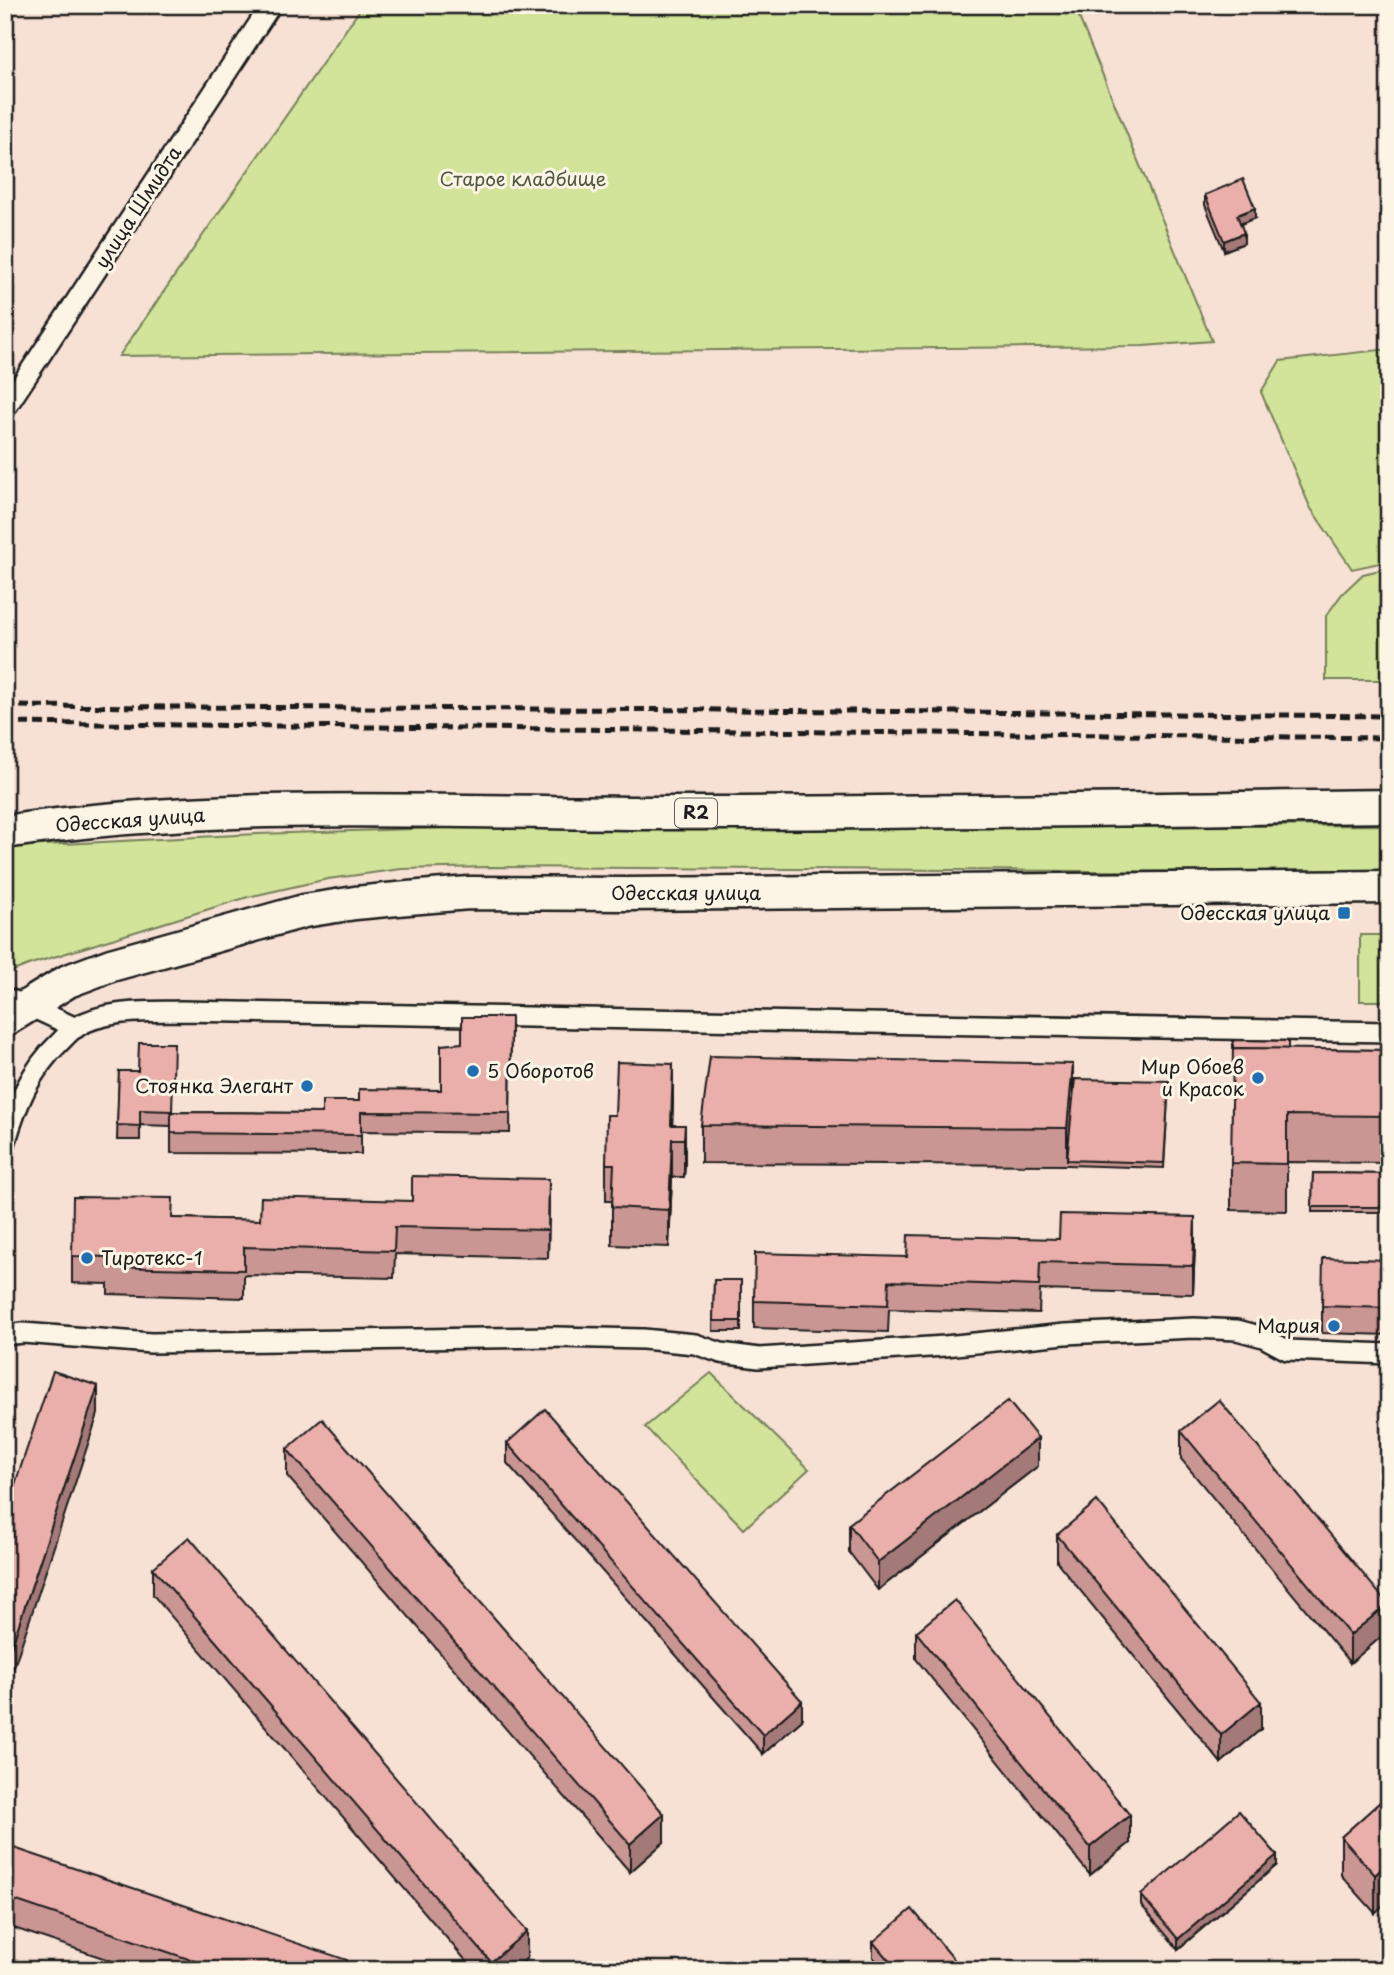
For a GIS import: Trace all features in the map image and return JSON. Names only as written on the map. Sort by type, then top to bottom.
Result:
[{"type":"main road","name":"Одесская улица","points":[[5,832],[73,822],[290,810],[658,813],[1389,806]]},
{"type":"main road","name":"Одесская улица","points":[[13,1008],[68,981],[166,949],[304,911],[408,898],[469,893],[1389,887]]},
{"type":"street","name":"улица Шмидта","points":[[5,409],[271,5]]},
{"type":"street","points":[[13,1008],[76,1028]]},
{"type":"street","points":[[5,1144],[16,1108],[36,1069],[53,1048],[76,1028],[100,1018],[124,1014],[181,1011],[1389,1032]]},
{"type":"street","points":[[5,1335],[23,1333],[151,1343],[556,1337],[643,1339],[695,1345],[721,1353],[759,1358],[945,1346],[1065,1334],[1194,1328],[1237,1330],[1263,1337],[1287,1350],[1389,1354]]},
{"type":"green space","name":"Старое кладбище","points":[[363,5],[1074,5],[1212,341],[1143,346],[119,356]]},
{"type":"green space","points":[[1389,349],[1389,561],[1352,569],[1310,507],[1261,392],[1280,361]]},
{"type":"green space","points":[[1389,568],[1389,680],[1326,680],[1326,616],[1342,594],[1363,574]]},
{"type":"green space","points":[[695,820],[1086,827],[1389,825],[1389,873],[489,867],[401,869],[328,879],[248,897],[6,974],[5,971],[5,847],[257,834]]},
{"type":"green space","points":[[1360,935],[1389,935],[1389,1001],[1360,1001]]},
{"type":"green space","points":[[711,1373],[809,1469],[744,1529],[645,1427]]},
{"type":"building","points":[[1243,179],[1255,208],[1237,215],[1244,233],[1224,241],[1205,195]]},
{"type":"building","points":[[462,1017],[511,1017],[510,1113],[361,1112],[361,1135],[171,1133],[171,1112],[322,1113],[322,1101],[359,1101],[359,1089],[441,1090],[441,1045],[462,1043]]},
{"type":"building","points":[[1233,1040],[1288,1041],[1288,1049],[1233,1048]]},
{"type":"building","points":[[139,1043],[174,1043],[172,1111],[140,1110],[140,1126],[117,1125],[119,1071],[138,1071]]},
{"type":"building","points":[[1233,1048],[1389,1050],[1389,1116],[1287,1115],[1287,1164],[1231,1163]]},
{"type":"building","points":[[710,1056],[1073,1064],[1067,1128],[701,1125]]},
{"type":"building","points":[[617,1062],[673,1064],[671,1125],[685,1125],[684,1139],[672,1139],[669,1210],[612,1207],[614,1164],[606,1164],[607,1115],[615,1115]]},
{"type":"building","points":[[1075,1079],[1169,1081],[1164,1163],[1067,1160]]},
{"type":"building","points":[[1313,1173],[1389,1174],[1389,1207],[1312,1207]]},
{"type":"building","points":[[412,1176],[549,1179],[548,1230],[395,1227],[394,1251],[244,1247],[244,1270],[108,1267],[109,1257],[72,1256],[73,1197],[173,1198],[172,1218],[260,1220],[261,1197],[412,1201]]},
{"type":"building","points":[[1060,1214],[1195,1217],[1193,1266],[1040,1262],[1039,1286],[889,1281],[888,1305],[754,1301],[755,1253],[907,1257],[908,1235],[1059,1239]]},
{"type":"building","points":[[1323,1258],[1389,1260],[1389,1308],[1322,1306]]},
{"type":"building","points":[[714,1280],[741,1280],[741,1321],[713,1321]]},
{"type":"building","points":[[53,1371],[98,1386],[5,1666],[5,1514]]},
{"type":"building","points":[[1219,1400],[1388,1604],[1350,1635],[1181,1431]]},
{"type":"building","points":[[1008,1401],[1038,1438],[878,1562],[849,1524]]},
{"type":"building","points":[[545,1409],[802,1701],[763,1735],[507,1443]]},
{"type":"building","points":[[322,1419],[664,1814],[630,1844],[287,1449]]},
{"type":"building","points":[[1097,1501],[1261,1702],[1221,1735],[1057,1535]]},
{"type":"building","points":[[189,1537],[527,1931],[491,1962],[153,1568]]},
{"type":"building","points":[[955,1600],[1130,1815],[1090,1847],[916,1632]]},
{"type":"building","points":[[1389,1794],[1389,1862],[1375,1875],[1341,1837]]},
{"type":"building","points":[[1239,1811],[1277,1855],[1178,1939],[1141,1895]]},
{"type":"building","points":[[5,1845],[347,1960],[343,1970],[221,1970],[5,1897]]},
{"type":"building","points":[[912,1909],[963,1970],[897,1970],[873,1942]]},
{"type":"railway","points":[[5,706],[1389,716]]},
{"type":"railway","points":[[5,723],[1389,738]]},
{"type":"place","name":"Одесская улица","points":[[1344,913]]},
{"type":"place","name":"5 Оборотов","points":[[473,1071]]},
{"type":"place","name":"Мир Обоев и Красок","points":[[1258,1078]]},
{"type":"place","name":"Стоянка Элегант","points":[[307,1086]]},
{"type":"place","name":"Тиротекс-1","points":[[87,1258]]},
{"type":"place","name":"Мария","points":[[1334,1326]]}]
